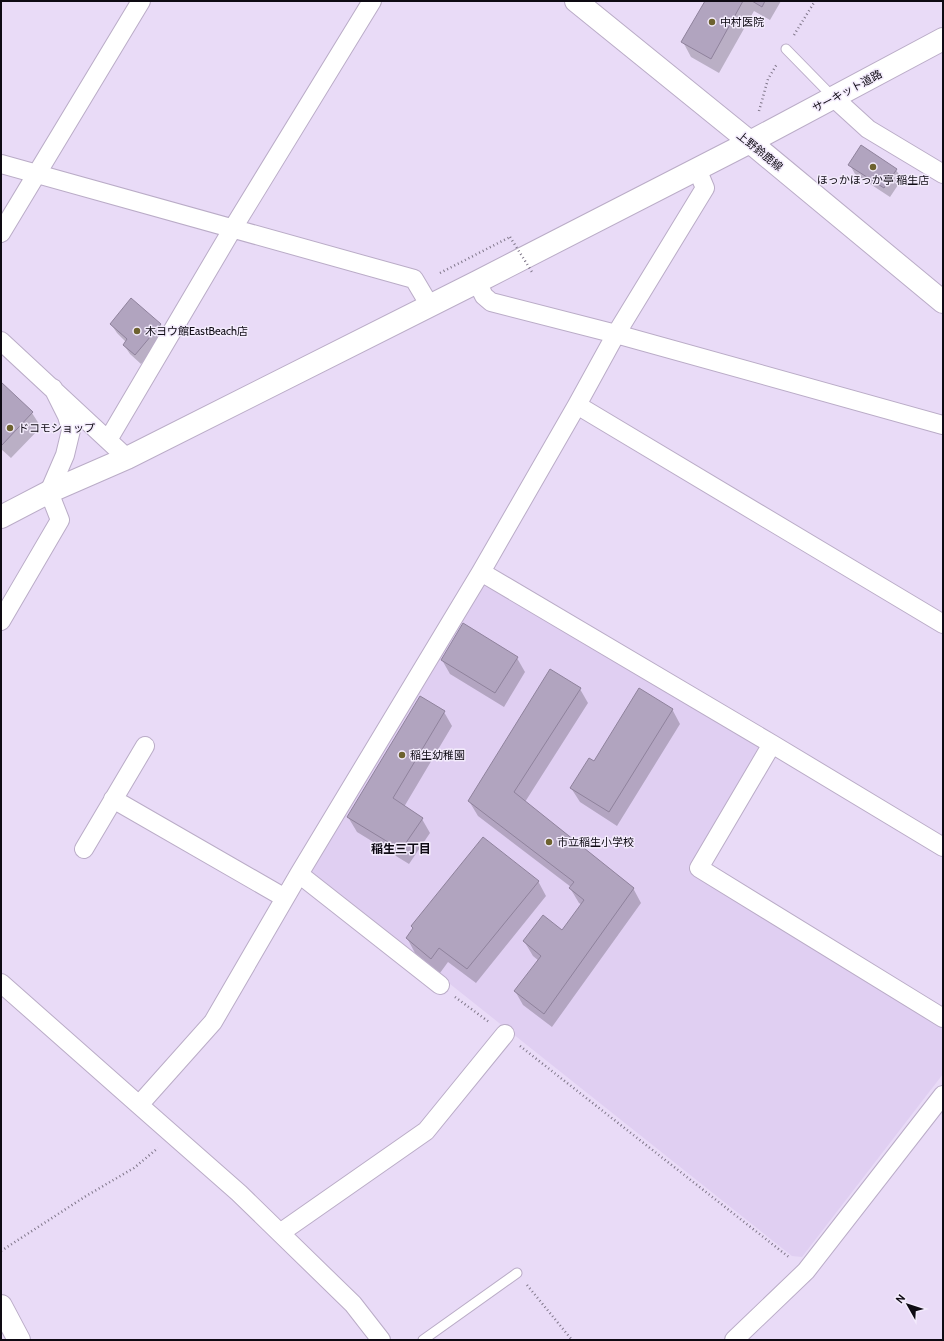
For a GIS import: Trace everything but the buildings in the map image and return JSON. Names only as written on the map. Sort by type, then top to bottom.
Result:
[{"type":"street","points":[[1,233],[141,1]]},
{"type":"street","points":[[108,440],[233,228],[372,1]]},
{"type":"street","name":"上野鈴鹿線","points":[[576,1],[750,142],[943,302]]},
{"type":"street","name":"サーキット道路","points":[[1,516],[50,492],[127,458],[430,306],[697,170],[943,39]]},
{"type":"street","points":[[834,98],[868,129],[943,174]]},
{"type":"street","points":[[1,164],[414,278],[430,306]]},
{"type":"street","points":[[138,1105],[213,1022],[299,874],[481,572],[616,334],[704,188],[697,170]]},
{"type":"street","points":[[477,282],[484,296],[491,302],[616,334],[943,425]]},
{"type":"street","points":[[1,341],[127,458]]},
{"type":"street","points":[[1,621],[60,520],[50,492],[64,455],[71,430],[67,416],[53,388]]},
{"type":"street","points":[[577,405],[943,624]]},
{"type":"street","points":[[481,572],[772,744],[943,848]]},
{"type":"street","points":[[772,744],[700,868],[943,1018]]},
{"type":"street","points":[[84,849],[146,746]]},
{"type":"street","points":[[113,799],[285,898]]},
{"type":"street","points":[[299,874],[440,985]]},
{"type":"street","points":[[1,983],[239,1193],[353,1304],[381,1340]]},
{"type":"street","points":[[280,1233],[426,1131],[505,1034]]},
{"type":"street","points":[[734,1340],[806,1271],[943,1095]]},
{"type":"street","points":[[1,1306],[19,1340]]},
{"type":"lane","points":[[786,49],[834,98]]},
{"type":"lane","points":[[423,1340],[517,1273]]},
{"type":"path","points":[[750,142],[768,80],[815,1]]},
{"type":"path","points":[[440,274],[510,237],[532,272]]},
{"type":"path","points":[[440,985],[505,1034],[806,1271]]},
{"type":"path","points":[[1,1251],[86,1196],[134,1168],[154,1153],[171,1133]]},
{"type":"path","points":[[517,1273],[572,1340]]},
{"type":"shaded area","points":[[484,580],[762,749],[690,870],[943,1023],[943,1074],[802,1257],[792,1256],[308,871]]},
{"type":"place","name":"中村医院","points":[[712,22]]},
{"type":"place","name":"ほっかほっか亭 稲生店","points":[[873,167]]},
{"type":"place","name":"木ヨウ館EastBeach店","points":[[137,331]]},
{"type":"place","name":"ドコモショップ","points":[[10,428]]},
{"type":"place","name":"稲生幼稚園","points":[[402,755]]},
{"type":"place","name":"市立稲生小学校","points":[[549,842]]},
{"type":"district","name":"稲生三丁目","points":[[401,848]]}]
